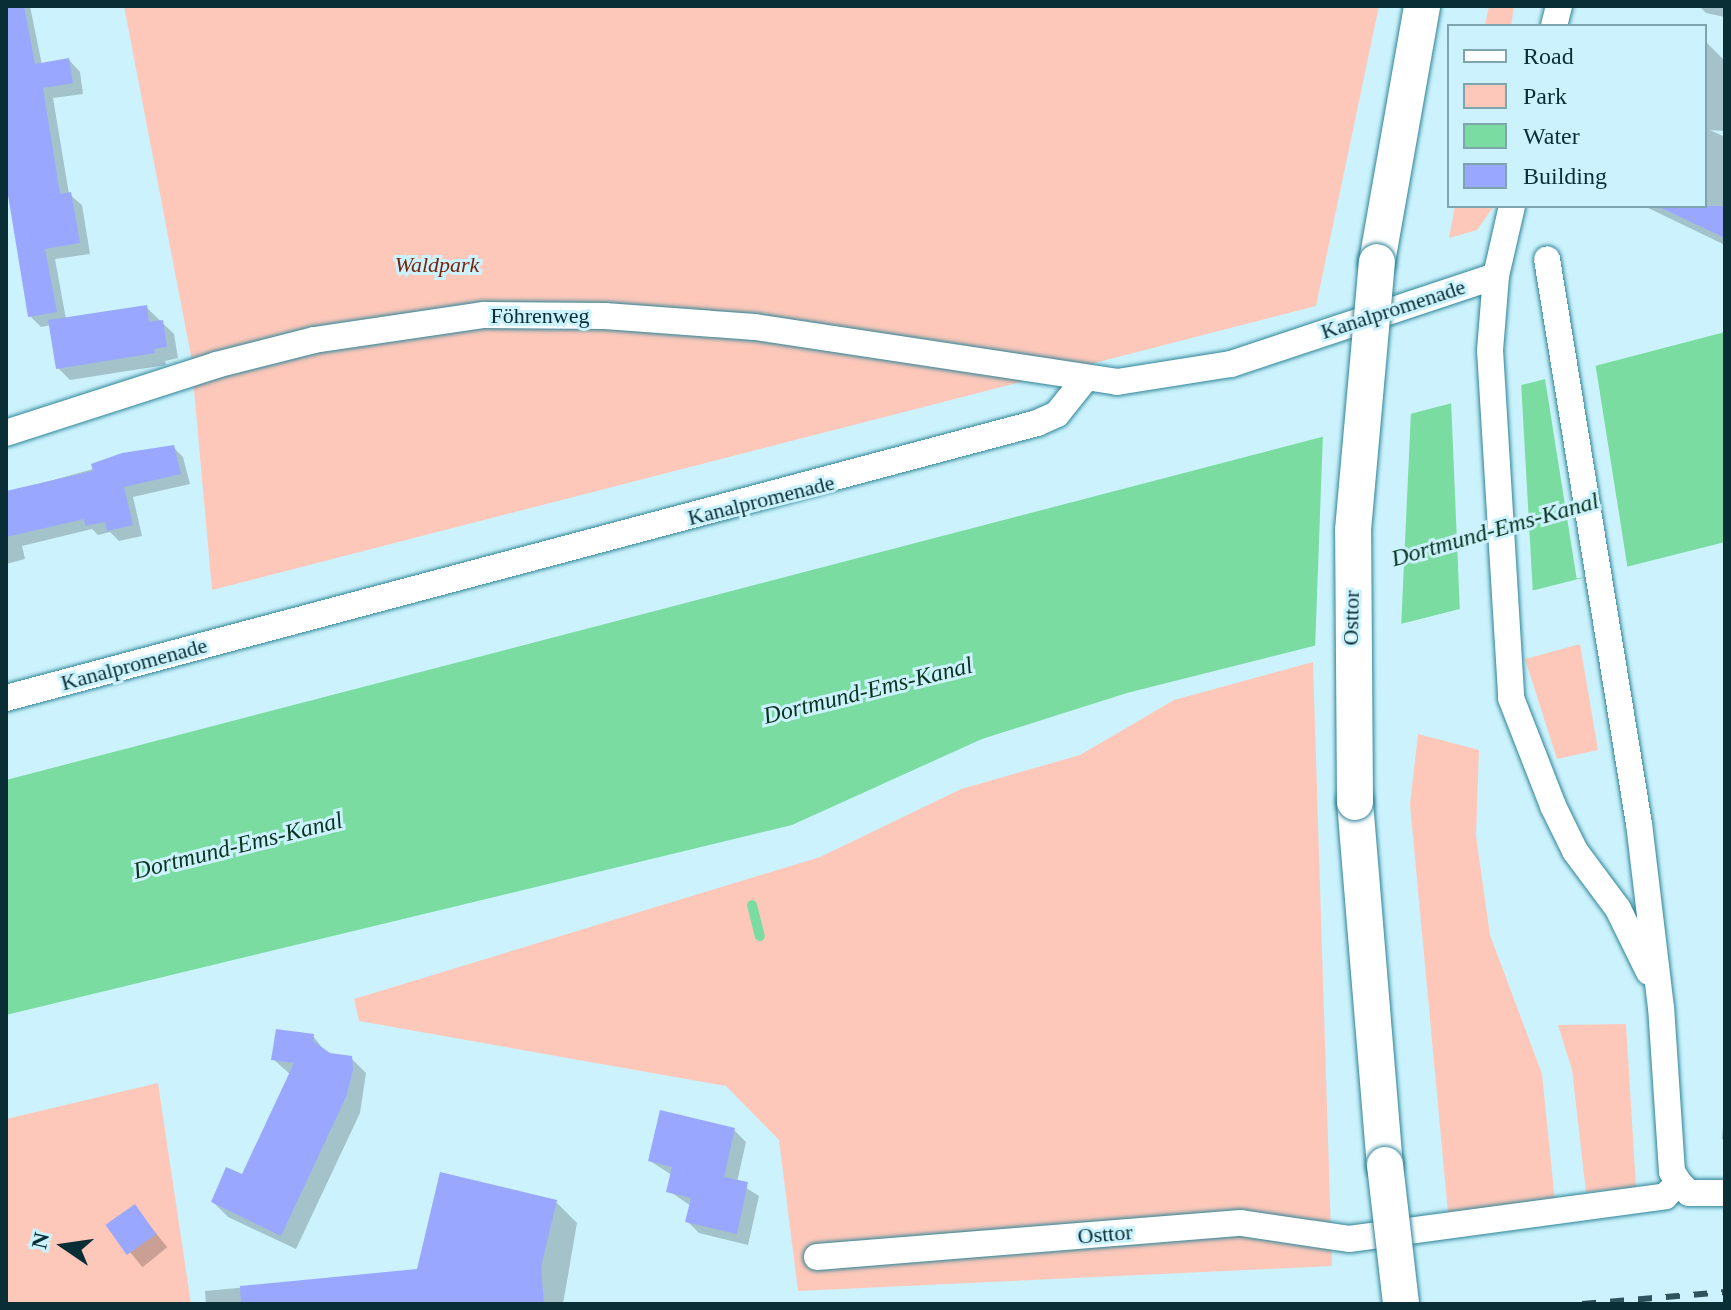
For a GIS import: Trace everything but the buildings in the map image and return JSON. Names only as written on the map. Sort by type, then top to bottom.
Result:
[{"type":"main road","name":"Osttor","points":[[1401,1304],[1385,1165],[1355,802],[1353,530],[1377,262],[1422,6]]},
{"type":"street","points":[[1512,208],[1496,276],[1490,350],[1511,698],[1534,766],[1575,851],[1634,938],[1661,1008]]},
{"type":"street","points":[[1547,259],[1606,601],[1661,1008],[1671,1164],[1679,1183],[1689,1193],[1725,1193]]},
{"type":"street","name":"Kanalpromenade","points":[[6,698],[1037,423],[1057,414],[1085,379],[1148,380],[1231,364],[1496,276]]},
{"type":"street","name":"Föhrenweg","points":[[6,432],[216,365],[314,340],[484,315],[605,316],[755,327],[1085,379]]},
{"type":"street","name":"Osttor","points":[[817,1257],[1241,1223],[1349,1239],[1665,1196],[1679,1183]]},
{"type":"green space","name":"Waldpark","points":[[124,6],[1379,6],[1316,306],[212,590],[191,356]]},
{"type":"green space","points":[[1489,6],[1514,6],[1511,24],[1485,24]]},
{"type":"green space","points":[[1455,208],[1493,208],[1477,230],[1449,238]]},
{"type":"green space","points":[[1580,644],[1598,750],[1557,759],[1525,659]]},
{"type":"green space","points":[[1313,662],[1332,1266],[798,1291],[779,1140],[726,1086],[359,1021],[354,999],[820,857],[961,789],[1080,755],[1174,700]]},
{"type":"green space","points":[[1418,734],[1479,750],[1476,836],[1490,935],[1542,1074],[1555,1201],[1448,1213],[1410,804]]},
{"type":"green space","points":[[1626,1024],[1636,1187],[1586,1192],[1572,1070],[1558,1025]]},
{"type":"green space","points":[[158,1083],[191,1304],[6,1304],[6,1119]]},
{"type":"water","name":"Dortmund-Ems-Kanal","points":[[1725,332],[1725,542],[1127,693],[982,739],[792,825],[6,1015],[6,780]]},
{"type":"pier","points":[[1595,362],[1628,570],[1577,579],[1544,370]]},
{"type":"pier","points":[[1521,382],[1533,595],[1460,613],[1451,400]]},
{"type":"pier","points":[[1411,411],[1401,629],[1315,650],[1323,434]]},
{"type":"waterway","points":[[752,905],[760,936]]},
{"type":"railway","points":[[1582,1304],[1725,1292]]}]
